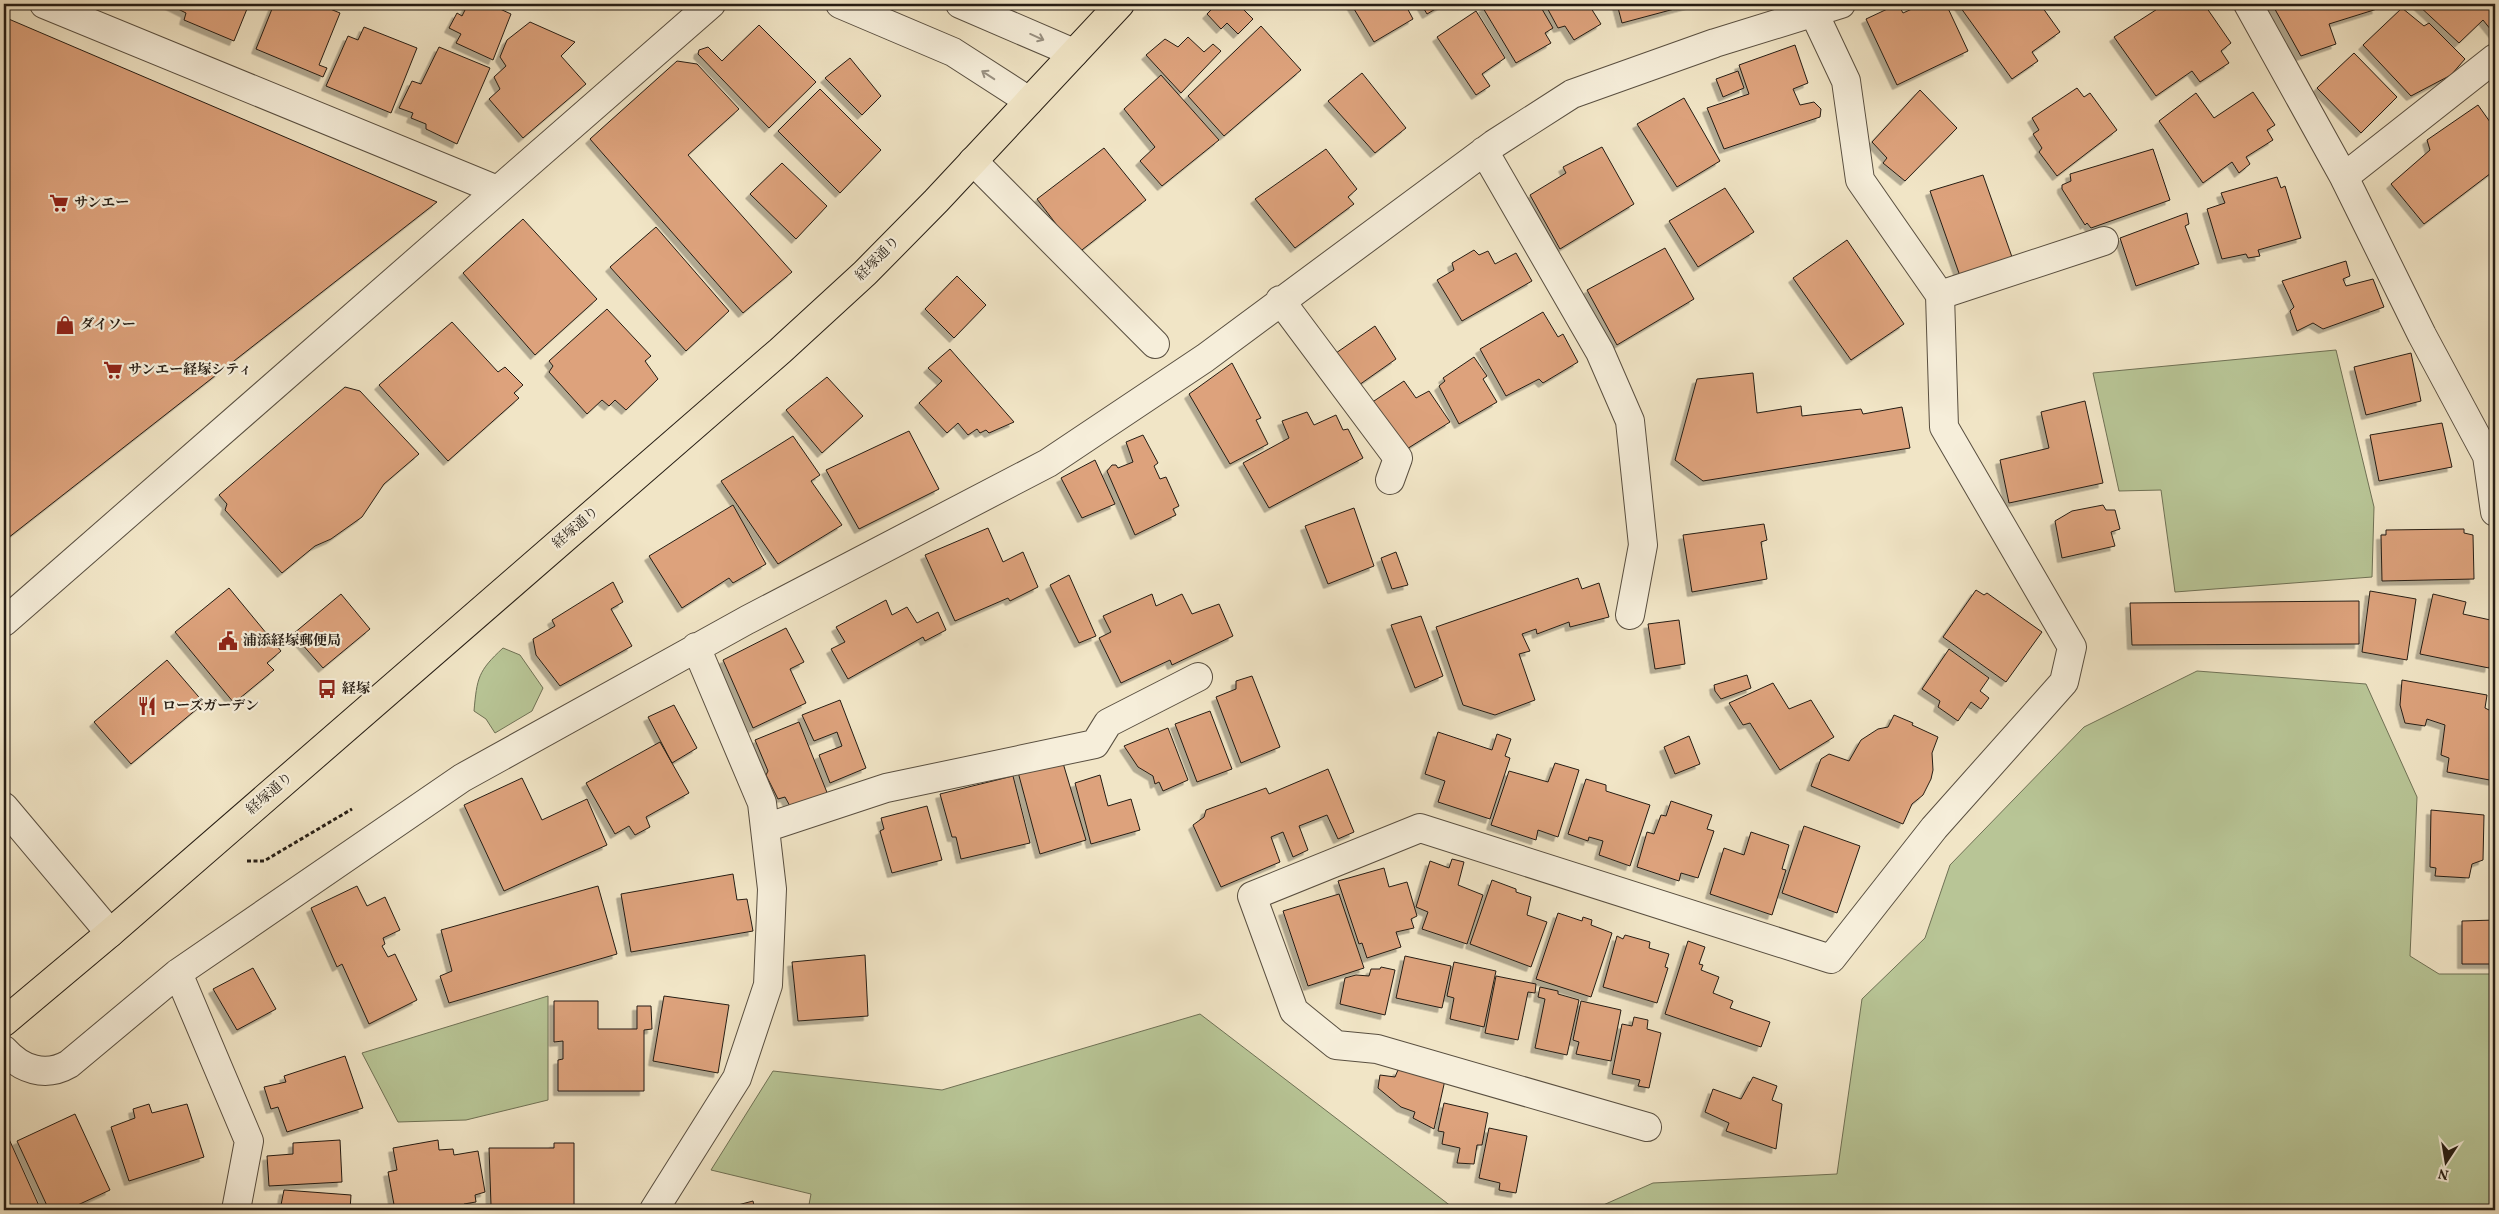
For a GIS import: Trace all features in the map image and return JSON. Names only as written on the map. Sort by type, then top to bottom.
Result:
[{"type":"main road","name":"経塚通り","points":[[4,1022],[110,933],[780,351],[865,273],[1120,4]]},
{"type":"street","points":[[44,4],[497,190]]},
{"type":"street","points":[[4,622],[711,4]]},
{"type":"street","points":[[840,4],[953,52],[1029,101]]},
{"type":"street","points":[[960,4],[1074,53]]},
{"type":"street","points":[[4,1050],[14,1061],[38,1071],[62,1069],[178,973],[462,778],[696,647],[1048,463],[1205,358],[1280,300],[1484,151],[1572,94],[1715,43],[1813,11],[1841,4]]},
{"type":"street","points":[[2248,4],[2344,177],[2422,334],[2487,456],[2495,512]]},
{"type":"street","points":[[1647,1127],[1377,1049],[1336,1045],[1294,1011],[1252,896],[1420,828],[1831,959],[1934,828],[2064,682],[2072,647],[1944,427],[1940,295],[1860,180],[1846,82],[1813,11]]},
{"type":"street","points":[[2344,177],[2495,58]]},
{"type":"street","points":[[1484,151],[1600,352],[1630,421],[1643,545],[1630,615]]},
{"type":"street","points":[[973,160],[1155,344]]},
{"type":"street","points":[[1940,295],[2104,241]]},
{"type":"street","points":[[1280,300],[1398,458],[1390,480]]},
{"type":"street","points":[[654,1210],[737,1078],[768,985],[772,889],[762,803],[696,647]]},
{"type":"street","points":[[765,828],[886,788],[1095,744],[1108,723],[1198,677]]},
{"type":"street","points":[[4,807],[110,933]]},
{"type":"street","points":[[178,973],[249,1141],[236,1210]]},
{"type":"green space","points":[[2336,350],[2374,507],[2372,577],[2175,592],[2161,490],[2119,491],[2093,373]]},
{"type":"green space","points":[[503,648],[520,655],[543,688],[532,711],[495,733],[486,719],[474,711],[476,690],[480,676],[488,663]]},
{"type":"green space","points":[[2197,671],[2366,684],[2417,797],[2410,956],[2439,974],[2495,974],[2495,1210],[1592,1210],[1653,1183],[1837,1174],[1862,999],[1925,938],[1950,865],[2084,727]]},
{"type":"green space","points":[[548,996],[548,1100],[466,1120],[398,1122],[362,1053]]},
{"type":"green space","points":[[1200,1014],[1456,1210],[808,1210],[811,1194],[711,1170],[773,1071],[942,1090]]},
{"type":"building","points":[[168,4],[249,4],[234,41],[184,20],[186,13]]},
{"type":"building","points":[[274,4],[318,4],[340,13],[319,65],[327,68],[323,77],[256,49]]},
{"type":"building","points":[[468,4],[489,4],[511,14],[493,60],[456,43],[461,34],[449,28],[457,13],[462,16]]},
{"type":"building","points":[[1217,4],[1246,4],[1242,8],[1253,19],[1238,34],[1227,23],[1221,29],[1207,14]]},
{"type":"building","points":[[1351,4],[1405,4],[1413,19],[1374,42]]},
{"type":"building","points":[[1421,4],[1444,4],[1427,14]]},
{"type":"building","points":[[1491,4],[1539,4],[1553,28],[1545,33],[1551,43],[1516,63],[1483,8]]},
{"type":"building","points":[[1545,4],[1591,4],[1589,5],[1601,24],[1574,40],[1565,26],[1558,28]]},
{"type":"building","points":[[1617,4],[1693,4],[1622,23]]},
{"type":"building","points":[[1898,4],[1903,13],[1923,4],[1946,4],[1968,51],[1897,85],[1866,19]]},
{"type":"building","points":[[1958,4],[2040,4],[2060,32],[2032,52],[2038,61],[2012,79]]},
{"type":"building","points":[[2165,4],[2204,4],[2231,43],[2221,51],[2229,63],[2200,82],[2192,71],[2156,96],[2114,37]]},
{"type":"building","points":[[2272,4],[2375,4],[2377,9],[2329,24],[2336,44],[2301,56]]},
{"type":"building","points":[[2417,4],[2495,4],[2495,35],[2483,20],[2459,43]]},
{"type":"building","points":[[2402,8],[2424,26],[2429,23],[2465,59],[2451,75],[2411,96],[2363,45]]},
{"type":"building","points":[[1476,11],[1505,58],[1482,74],[1490,86],[1476,95],[1437,37]]},
{"type":"building","name":"サンエー経塚シティ","points":[[4,17],[437,202],[8,538],[4,547]]},
{"type":"building","points":[[530,22],[575,42],[561,56],[586,84],[523,138],[489,99],[500,89],[494,77],[506,66],[500,57],[507,40]]},
{"type":"building","points":[[759,25],[816,82],[769,128],[698,54],[699,50],[708,47],[722,61]]},
{"type":"building","points":[[1261,26],[1301,70],[1224,136],[1188,96]]},
{"type":"building","points":[[364,27],[417,48],[391,113],[326,86],[348,36],[358,40]]},
{"type":"building","points":[[1188,37],[1204,52],[1213,44],[1221,51],[1181,93],[1146,55],[1165,39],[1178,47]]},
{"type":"building","points":[[1795,45],[1808,83],[1793,89],[1800,105],[1814,102],[1821,109],[1820,117],[1724,149],[1707,108],[1749,94],[1739,65]]},
{"type":"building","points":[[439,47],[490,68],[457,144],[426,129],[426,124],[411,118],[413,113],[399,108],[412,81],[421,84]]},
{"type":"building","points":[[2354,53],[2397,97],[2361,133],[2317,88]]},
{"type":"building","points":[[850,58],[881,96],[862,115],[825,78]]},
{"type":"building","points":[[677,61],[697,64],[739,109],[688,155],[792,272],[743,313],[590,139]]},
{"type":"building","points":[[1738,71],[1744,88],[1723,97],[1716,79]]},
{"type":"building","points":[[1362,73],[1406,128],[1375,153],[1328,101]]},
{"type":"building","points":[[1161,75],[1219,140],[1162,186],[1140,161],[1155,147],[1124,109]]},
{"type":"building","points":[[2077,88],[2084,97],[2090,93],[2117,130],[2057,176],[2039,152],[2042,148],[2033,134],[2039,130],[2032,118]]},
{"type":"building","points":[[820,89],[881,150],[840,193],[778,131]]},
{"type":"building","points":[[1920,90],[1957,128],[1905,181],[1883,163],[1887,158],[1872,142]]},
{"type":"building","points":[[2253,92],[2275,125],[2267,130],[2273,140],[2246,157],[2250,164],[2239,173],[2232,162],[2203,183],[2159,121],[2196,93],[2214,118]]},
{"type":"building","points":[[1684,98],[1720,161],[1677,187],[1637,124]]},
{"type":"building","points":[[2478,105],[2495,129],[2495,170],[2424,224],[2391,184],[2430,150],[2427,140]]},
{"type":"building","points":[[1602,147],[1634,204],[1560,249],[1530,195],[1566,173],[1563,167]]},
{"type":"building","points":[[1104,148],[1146,200],[1078,253],[1037,199]]},
{"type":"building","points":[[1326,149],[1357,189],[1348,197],[1354,204],[1295,248],[1255,199]]},
{"type":"building","points":[[2153,149],[2170,200],[2091,228],[2087,223],[2085,225],[2062,189],[2062,185],[2071,181],[2070,174]]},
{"type":"building","points":[[782,163],[827,206],[796,239],[750,194]]},
{"type":"building","points":[[1983,175],[2012,257],[1960,276],[1930,191]]},
{"type":"building","points":[[2277,177],[2281,188],[2285,186],[2301,238],[2258,250],[2260,256],[2248,258],[2246,254],[2222,259],[2207,209],[2225,203],[2221,193]]},
{"type":"building","points":[[1725,188],[1754,232],[1698,267],[1669,221]]},
{"type":"building","points":[[2187,213],[2189,224],[2185,226],[2199,264],[2136,286],[2120,238]]},
{"type":"building","points":[[523,219],[597,299],[535,355],[463,273]]},
{"type":"building","points":[[656,227],[729,311],[686,351],[610,267]]},
{"type":"building","points":[[1847,240],[1904,324],[1851,360],[1793,278]]},
{"type":"building","points":[[1665,248],[1694,299],[1617,345],[1587,290]]},
{"type":"building","points":[[1474,250],[1479,255],[1488,251],[1495,264],[1516,253],[1532,281],[1462,321],[1437,280],[1454,270],[1452,263]]},
{"type":"building","points":[[2346,261],[2350,276],[2343,279],[2346,286],[2373,279],[2384,307],[2323,329],[2313,323],[2297,331],[2290,311],[2294,307],[2282,281]]},
{"type":"building","points":[[957,276],[986,305],[954,338],[925,309]]},
{"type":"building","points":[[607,309],[651,356],[645,361],[658,379],[626,410],[615,400],[609,406],[602,400],[587,414],[549,372],[553,366],[549,361]]},
{"type":"building","points":[[1543,312],[1558,337],[1563,334],[1578,362],[1543,383],[1539,379],[1506,396],[1480,349]]},
{"type":"building","points":[[452,322],[498,372],[505,367],[523,385],[514,393],[519,398],[448,461],[379,385]]},
{"type":"building","points":[[1375,326],[1396,359],[1359,385],[1336,353]]},
{"type":"building","points":[[950,349],[1014,422],[989,433],[986,430],[980,433],[977,429],[968,435],[958,423],[947,433],[919,403],[942,381],[928,368]]},
{"type":"building","points":[[2411,353],[2421,401],[2366,415],[2354,367]]},
{"type":"building","points":[[1474,357],[1487,376],[1483,379],[1497,402],[1459,424],[1439,386],[1445,381],[1443,378]]},
{"type":"building","points":[[1232,363],[1261,418],[1256,420],[1268,444],[1230,464],[1189,394]]},
{"type":"building","points":[[1753,373],[1757,413],[1801,406],[1802,416],[1861,409],[1863,414],[1902,407],[1910,448],[1703,481],[1675,460],[1697,379]]},
{"type":"building","points":[[827,377],[863,416],[822,453],[786,410]]},
{"type":"building","points":[[1404,381],[1416,398],[1429,391],[1450,422],[1402,452],[1371,403]]},
{"type":"building","points":[[345,387],[360,391],[419,454],[384,484],[362,517],[331,539],[315,546],[282,573],[225,510],[227,504],[219,495]]},
{"type":"building","points":[[2085,401],[2103,483],[2009,503],[2000,460],[2049,448],[2041,412]]},
{"type":"building","points":[[1307,412],[1314,425],[1336,415],[1343,430],[1348,429],[1363,458],[1269,508],[1243,463],[1289,438],[1282,421]]},
{"type":"building","points":[[2442,423],[2452,467],[2379,481],[2370,435]]},
{"type":"building","points":[[909,431],[939,489],[859,529],[826,470]]},
{"type":"building","points":[[1143,435],[1158,463],[1154,466],[1160,479],[1166,477],[1179,506],[1173,509],[1176,515],[1135,535],[1107,471],[1112,465],[1116,465],[1118,468],[1133,462],[1126,442]]},
{"type":"building","points":[[793,436],[820,475],[811,481],[842,525],[778,564],[721,481]]},
{"type":"building","points":[[1095,460],[1115,504],[1082,518],[1061,478]]},
{"type":"building","points":[[733,505],[766,564],[733,583],[729,578],[682,608],[649,556]]},
{"type":"building","points":[[2103,505],[2106,510],[2115,510],[2120,529],[2111,532],[2115,546],[2062,558],[2055,521],[2072,511]]},
{"type":"building","points":[[1354,508],[1374,566],[1328,584],[1305,526]]},
{"type":"building","points":[[1764,524],[1767,540],[1761,542],[1767,579],[1692,592],[1683,535]]},
{"type":"building","points":[[988,528],[1003,562],[1023,552],[1038,587],[1010,601],[1008,598],[955,621],[925,555]]},
{"type":"building","points":[[2464,529],[2464,533],[2473,535],[2474,579],[2382,581],[2381,535],[2386,535],[2386,530]]},
{"type":"building","points":[[1396,552],[1408,585],[1392,589],[1381,558]]},
{"type":"building","points":[[1069,575],[1096,636],[1079,643],[1050,585]]},
{"type":"building","points":[[1578,578],[1582,589],[1599,583],[1609,617],[1570,627],[1569,622],[1537,634],[1536,629],[1522,634],[1530,651],[1519,654],[1535,700],[1495,715],[1463,705],[1436,627]]},
{"type":"building","points":[[613,582],[623,602],[611,609],[632,646],[560,686],[536,655],[533,639],[555,626],[552,620]]},
{"type":"building","name":"浦添経塚郵便局","points":[[229,588],[281,651],[267,663],[274,670],[234,703],[175,632]]},
{"type":"building","points":[[1976,590],[1984,595],[1987,593],[2042,632],[2006,682],[1943,637]]},
{"type":"building","points":[[2370,591],[2416,599],[2407,660],[2362,652]]},
{"type":"building","points":[[341,594],[370,629],[323,668],[293,634]]},
{"type":"building","points":[[1152,594],[1156,606],[1182,594],[1192,614],[1219,604],[1233,636],[1172,665],[1170,660],[1121,683],[1099,638],[1111,632],[1103,616]]},
{"type":"building","points":[[2433,594],[2466,602],[2463,614],[2495,621],[2495,641],[2489,668],[2420,654]]},
{"type":"building","points":[[886,600],[892,615],[907,607],[917,623],[938,612],[946,630],[925,641],[923,637],[848,679],[831,649],[845,642],[836,627]]},
{"type":"building","points":[[2359,601],[2359,644],[2132,645],[2130,603]]},
{"type":"building","points":[[1421,616],[1443,676],[1415,688],[1391,625]]},
{"type":"building","points":[[1679,620],[1685,664],[1655,669],[1648,624]]},
{"type":"building","points":[[786,628],[804,662],[790,669],[806,703],[753,728],[723,660]]},
{"type":"building","points":[[1949,649],[1989,678],[1980,691],[1989,698],[1981,709],[1971,702],[1958,721],[1938,707],[1940,701],[1922,689]]},
{"type":"building","points":[[167,660],[204,703],[131,764],[94,722]]},
{"type":"building","points":[[1747,675],[1751,688],[1721,699],[1715,691],[1714,685]]},
{"type":"building","points":[[1252,676],[1280,747],[1241,763],[1216,697],[1236,689],[1236,681]]},
{"type":"building","points":[[2402,680],[2487,695],[2485,708],[2495,713],[2495,781],[2447,772],[2449,758],[2441,755],[2445,725],[2427,719],[2425,726],[2405,723],[2400,705]]},
{"type":"building","points":[[1773,683],[1789,709],[1811,700],[1834,737],[1780,770],[1750,723],[1743,725],[1729,703]]},
{"type":"building","points":[[840,700],[866,768],[830,783],[819,755],[842,746],[837,732],[814,741],[802,715]]},
{"type":"building","points":[[674,705],[697,748],[672,763],[648,717]]},
{"type":"building","points":[[1210,711],[1232,769],[1197,782],[1175,724]]},
{"type":"building","points":[[1894,715],[1938,737],[1932,753],[1933,770],[1931,779],[1923,795],[1912,804],[1903,824],[1811,786],[1821,759],[1829,754],[1849,761],[1861,740],[1878,729],[1888,727]]},
{"type":"building","points":[[799,722],[828,795],[791,808],[785,797],[778,799],[766,775],[768,771],[755,740]]},
{"type":"building","points":[[1168,728],[1188,780],[1163,791],[1159,782],[1155,784],[1153,776],[1138,767],[1124,746]]},
{"type":"building","points":[[1438,732],[1492,750],[1497,734],[1511,739],[1505,756],[1510,758],[1490,819],[1438,802],[1445,781],[1425,774]]},
{"type":"building","points":[[1689,736],[1700,764],[1675,774],[1664,747]]},
{"type":"building","points":[[660,742],[689,793],[646,817],[650,827],[635,835],[629,826],[615,834],[586,783]]},
{"type":"building","points":[[1063,763],[1086,840],[1040,854],[1018,772]]},
{"type":"building","points":[[1555,763],[1579,770],[1558,837],[1538,830],[1536,840],[1491,825],[1509,771],[1548,782]]},
{"type":"building","points":[[1328,769],[1354,832],[1338,839],[1327,815],[1299,826],[1308,850],[1293,857],[1283,832],[1271,837],[1280,862],[1221,887],[1193,825],[1204,817],[1206,810],[1266,788],[1269,794]]},
{"type":"building","points":[[1100,775],[1108,806],[1131,799],[1140,830],[1091,844],[1075,783]]},
{"type":"building","points":[[1013,776],[1030,843],[961,859],[956,837],[952,837],[940,794]]},
{"type":"building","points":[[522,778],[542,820],[587,799],[607,845],[504,891],[464,805]]},
{"type":"building","points":[[1586,779],[1606,785],[1606,791],[1650,805],[1630,866],[1599,855],[1603,841],[1589,837],[1588,841],[1568,834]]},
{"type":"building","points":[[1671,801],[1712,815],[1707,829],[1714,831],[1698,878],[1681,873],[1679,881],[1637,867],[1647,832],[1654,834],[1661,815],[1666,816]]},
{"type":"building","points":[[927,806],[942,860],[892,873],[880,831],[884,829],[881,818]]},
{"type":"building","points":[[2431,810],[2484,815],[2483,860],[2472,864],[2469,878],[2435,876],[2436,868],[2430,867]]},
{"type":"building","points":[[1804,826],[1860,846],[1837,913],[1782,893]]},
{"type":"building","points":[[1751,832],[1789,845],[1782,869],[1786,870],[1772,915],[1710,894],[1724,848],[1744,855]]},
{"type":"building","points":[[1452,859],[1464,862],[1458,885],[1483,895],[1467,944],[1422,929],[1428,912],[1416,907],[1430,861],[1449,868]]},
{"type":"building","points":[[1384,868],[1389,887],[1407,882],[1417,916],[1411,919],[1414,928],[1396,932],[1401,947],[1367,958],[1362,943],[1359,944],[1338,881]]},
{"type":"building","points":[[733,874],[737,900],[747,899],[753,931],[631,952],[621,894]]},
{"type":"building","points":[[1492,880],[1531,897],[1527,915],[1547,922],[1531,967],[1470,944]]},
{"type":"building","points":[[357,886],[367,906],[385,897],[400,930],[383,938],[385,944],[382,946],[388,957],[395,954],[417,1000],[369,1024],[342,964],[337,967],[311,908]]},
{"type":"building","points":[[598,886],[617,954],[449,1003],[440,976],[452,971],[441,930]]},
{"type":"building","points":[[1339,894],[1364,968],[1308,986],[1283,911]]},
{"type":"building","points":[[1558,913],[1582,921],[1583,917],[1592,920],[1591,925],[1612,933],[1591,997],[1536,979]]},
{"type":"building","points":[[2495,920],[2495,964],[2462,964],[2462,921]]},
{"type":"building","points":[[1625,935],[1650,942],[1649,948],[1669,954],[1665,967],[1668,968],[1657,1003],[1603,987],[1617,936],[1623,939]]},
{"type":"building","points":[[1688,941],[1705,947],[1699,964],[1703,965],[1701,970],[1719,977],[1713,993],[1733,1001],[1730,1008],[1770,1022],[1761,1047],[1665,1014]]},
{"type":"building","points":[[865,955],[868,1016],[798,1021],[792,962]]},
{"type":"building","points":[[1405,956],[1451,966],[1442,1008],[1396,998]]},
{"type":"building","points":[[1454,962],[1496,971],[1484,1027],[1450,1019],[1454,998],[1447,996]]},
{"type":"building","points":[[1381,967],[1395,970],[1385,1015],[1340,1004],[1345,978],[1356,975],[1369,976],[1371,969],[1380,969]]},
{"type":"building","points":[[253,968],[276,1009],[237,1030],[213,989]]},
{"type":"building","points":[[1496,976],[1536,984],[1535,993],[1528,992],[1518,1040],[1485,1033]]},
{"type":"building","points":[[1540,987],[1558,991],[1558,994],[1579,1000],[1567,1055],[1535,1048],[1545,999],[1538,997]]},
{"type":"building","points":[[664,996],[729,1005],[718,1073],[653,1061]]},
{"type":"building","points":[[554,1001],[598,1001],[598,1029],[637,1029],[637,1006],[651,1006],[652,1029],[644,1030],[644,1091],[558,1091],[558,1060],[563,1059],[563,1041],[554,1042]]},
{"type":"building","points":[[1581,1001],[1621,1010],[1611,1061],[1576,1054],[1579,1042],[1573,1040]]},
{"type":"building","points":[[1634,1017],[1648,1020],[1647,1029],[1661,1033],[1649,1088],[1638,1086],[1640,1080],[1612,1074],[1622,1024],[1632,1026]]},
{"type":"building","points":[[345,1056],[363,1108],[287,1132],[278,1107],[271,1109],[264,1087],[286,1082],[284,1076]]},
{"type":"building","points":[[1398,1070],[1445,1080],[1434,1129],[1413,1118],[1415,1112],[1401,1107],[1378,1088],[1380,1075],[1395,1077]]},
{"type":"building","points":[[1753,1077],[1777,1086],[1772,1100],[1782,1104],[1776,1149],[1726,1131],[1729,1123],[1705,1112],[1713,1089],[1741,1099]]},
{"type":"building","points":[[1444,1103],[1488,1113],[1482,1145],[1477,1145],[1474,1164],[1457,1163],[1460,1148],[1442,1144],[1444,1132],[1438,1131]]},
{"type":"building","points":[[149,1104],[152,1113],[187,1104],[204,1157],[129,1181],[111,1127],[135,1118],[133,1109]]},
{"type":"building","points":[[75,1114],[110,1190],[67,1210],[49,1210],[17,1141]]},
{"type":"building","points":[[4,1128],[40,1208],[35,1210],[4,1210]]},
{"type":"building","points":[[1489,1128],[1527,1136],[1516,1193],[1499,1190],[1500,1183],[1479,1178]]},
{"type":"building","points":[[340,1140],[342,1182],[269,1186],[267,1156],[293,1154],[293,1143]]},
{"type":"building","points":[[438,1140],[439,1150],[453,1149],[454,1155],[478,1151],[485,1192],[475,1195],[476,1202],[464,1204],[465,1210],[395,1210],[388,1172],[397,1170],[393,1148]]},
{"type":"building","points":[[554,1143],[574,1143],[574,1205],[491,1205],[489,1148],[554,1148]]},
{"type":"building","points":[[284,1190],[351,1195],[350,1210],[280,1210]]},
{"type":"building","points":[[753,1201],[755,1210],[719,1210]]},
{"type":"place","name":"サンエー","points":[[59,203]]},
{"type":"place","name":"ダイソー","points":[[65,325]]},
{"type":"place","name":"サンエー経塚シティ","points":[[113,370]]},
{"type":"place","name":"浦添経塚郵便局","points":[[228,641]]},
{"type":"place","name":"経塚","points":[[327,689]]},
{"type":"place","name":"ローズガーデン","points":[[147,706]]}]
